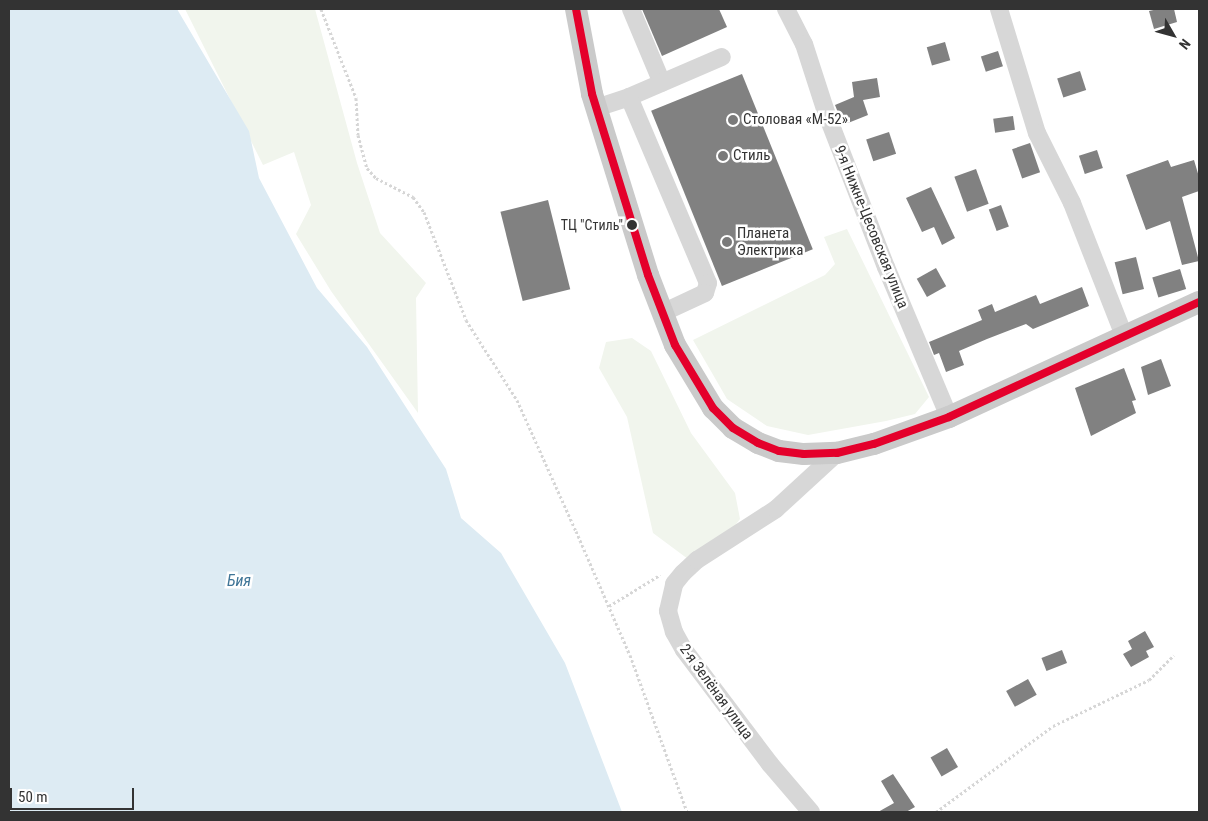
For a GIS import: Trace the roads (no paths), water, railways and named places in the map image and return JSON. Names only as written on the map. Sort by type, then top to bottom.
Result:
[{"type":"main road","points":[[576,9],[596,108],[674,345],[713,408],[733,428],[758,443],[779,451],[837,453],[874,444],[949,417],[1125,338],[1199,302]]},
{"type":"street","points":[[631,9],[662,83]]},
{"type":"street","name":"9-я Нижне-Цесовская улица","points":[[786,9],[804,44],[827,115],[868,222],[949,417]]},
{"type":"street","points":[[999,9],[1037,133],[1072,203],[1125,338]]},
{"type":"street","points":[[596,108],[629,97],[722,57]]},
{"type":"street","points":[[629,97],[708,284],[705,292],[662,313]]},
{"type":"street","name":"2-я Зелёная улица","points":[[811,812],[770,764],[684,650],[674,632],[668,611],[674,584],[683,573],[697,560],[776,509],[837,453]]},
{"type":"water","name":"Бия","points":[[9,9],[177,9],[249,131],[259,178],[317,288],[367,347],[446,469],[461,518],[501,553],[565,663],[622,812],[9,812]]},
{"type":"place","name":"Столовая «М-52»","points":[[733,120]]},
{"type":"place","name":"Стиль","points":[[723,156]]},
{"type":"place","name":"ТЦ \"Стиль\"","points":[[632,225]]},
{"type":"place","name":"Планета Электрика","points":[[727,242]]}]
